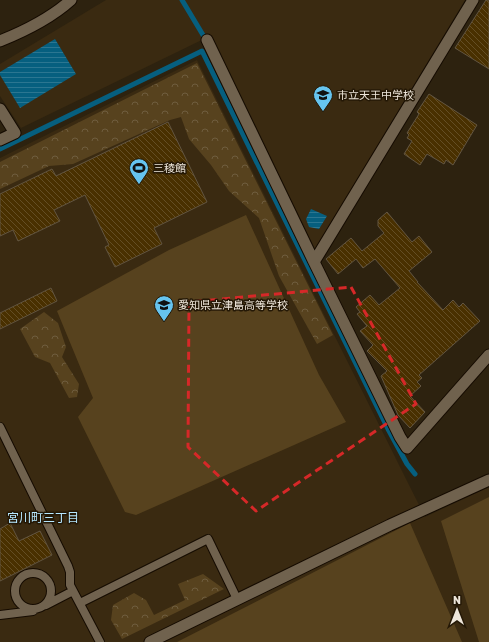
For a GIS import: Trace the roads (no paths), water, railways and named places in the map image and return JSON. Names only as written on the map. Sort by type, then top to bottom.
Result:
[{"type":"street","points":[[0,41],[26,30],[63,8],[72,0]]},
{"type":"street","points":[[314,262],[473,0]]},
{"type":"street","points":[[207,40],[314,262],[400,437],[407,448],[489,355]]},
{"type":"street","points":[[0,109],[14,133],[0,140]]},
{"type":"street","points":[[150,642],[390,525],[489,480]]},
{"type":"lane","points":[[0,427],[70,572],[70,585],[100,642]]},
{"type":"lane","points":[[80,603],[208,539],[237,599]]},
{"type":"lane","points":[[35,572],[41,574],[49,581],[52,593],[47,603],[42,607],[36,609],[24,607],[16,597],[16,585],[23,575],[35,572]]},
{"type":"lane","points":[[0,615],[31,612],[74,591]]},
{"type":"water","points":[[55,39],[76,74],[20,108],[0,75],[0,72]]},
{"type":"water","points":[[311,209],[327,216],[319,229],[309,227],[306,219]]},
{"type":"waterway","points":[[182,0],[203,35]]},
{"type":"waterway","points":[[0,149],[202,51],[388,429],[407,464],[415,474]]},
{"type":"place","name":"市立天王中学校","points":[[323,112]]},
{"type":"place","name":"三稜館","points":[[139,185]]},
{"type":"place","name":"愛知県立津島高等学校","points":[[164,322]]},
{"type":"district","name":"宮川町三丁目","points":[[43,518]]}]
